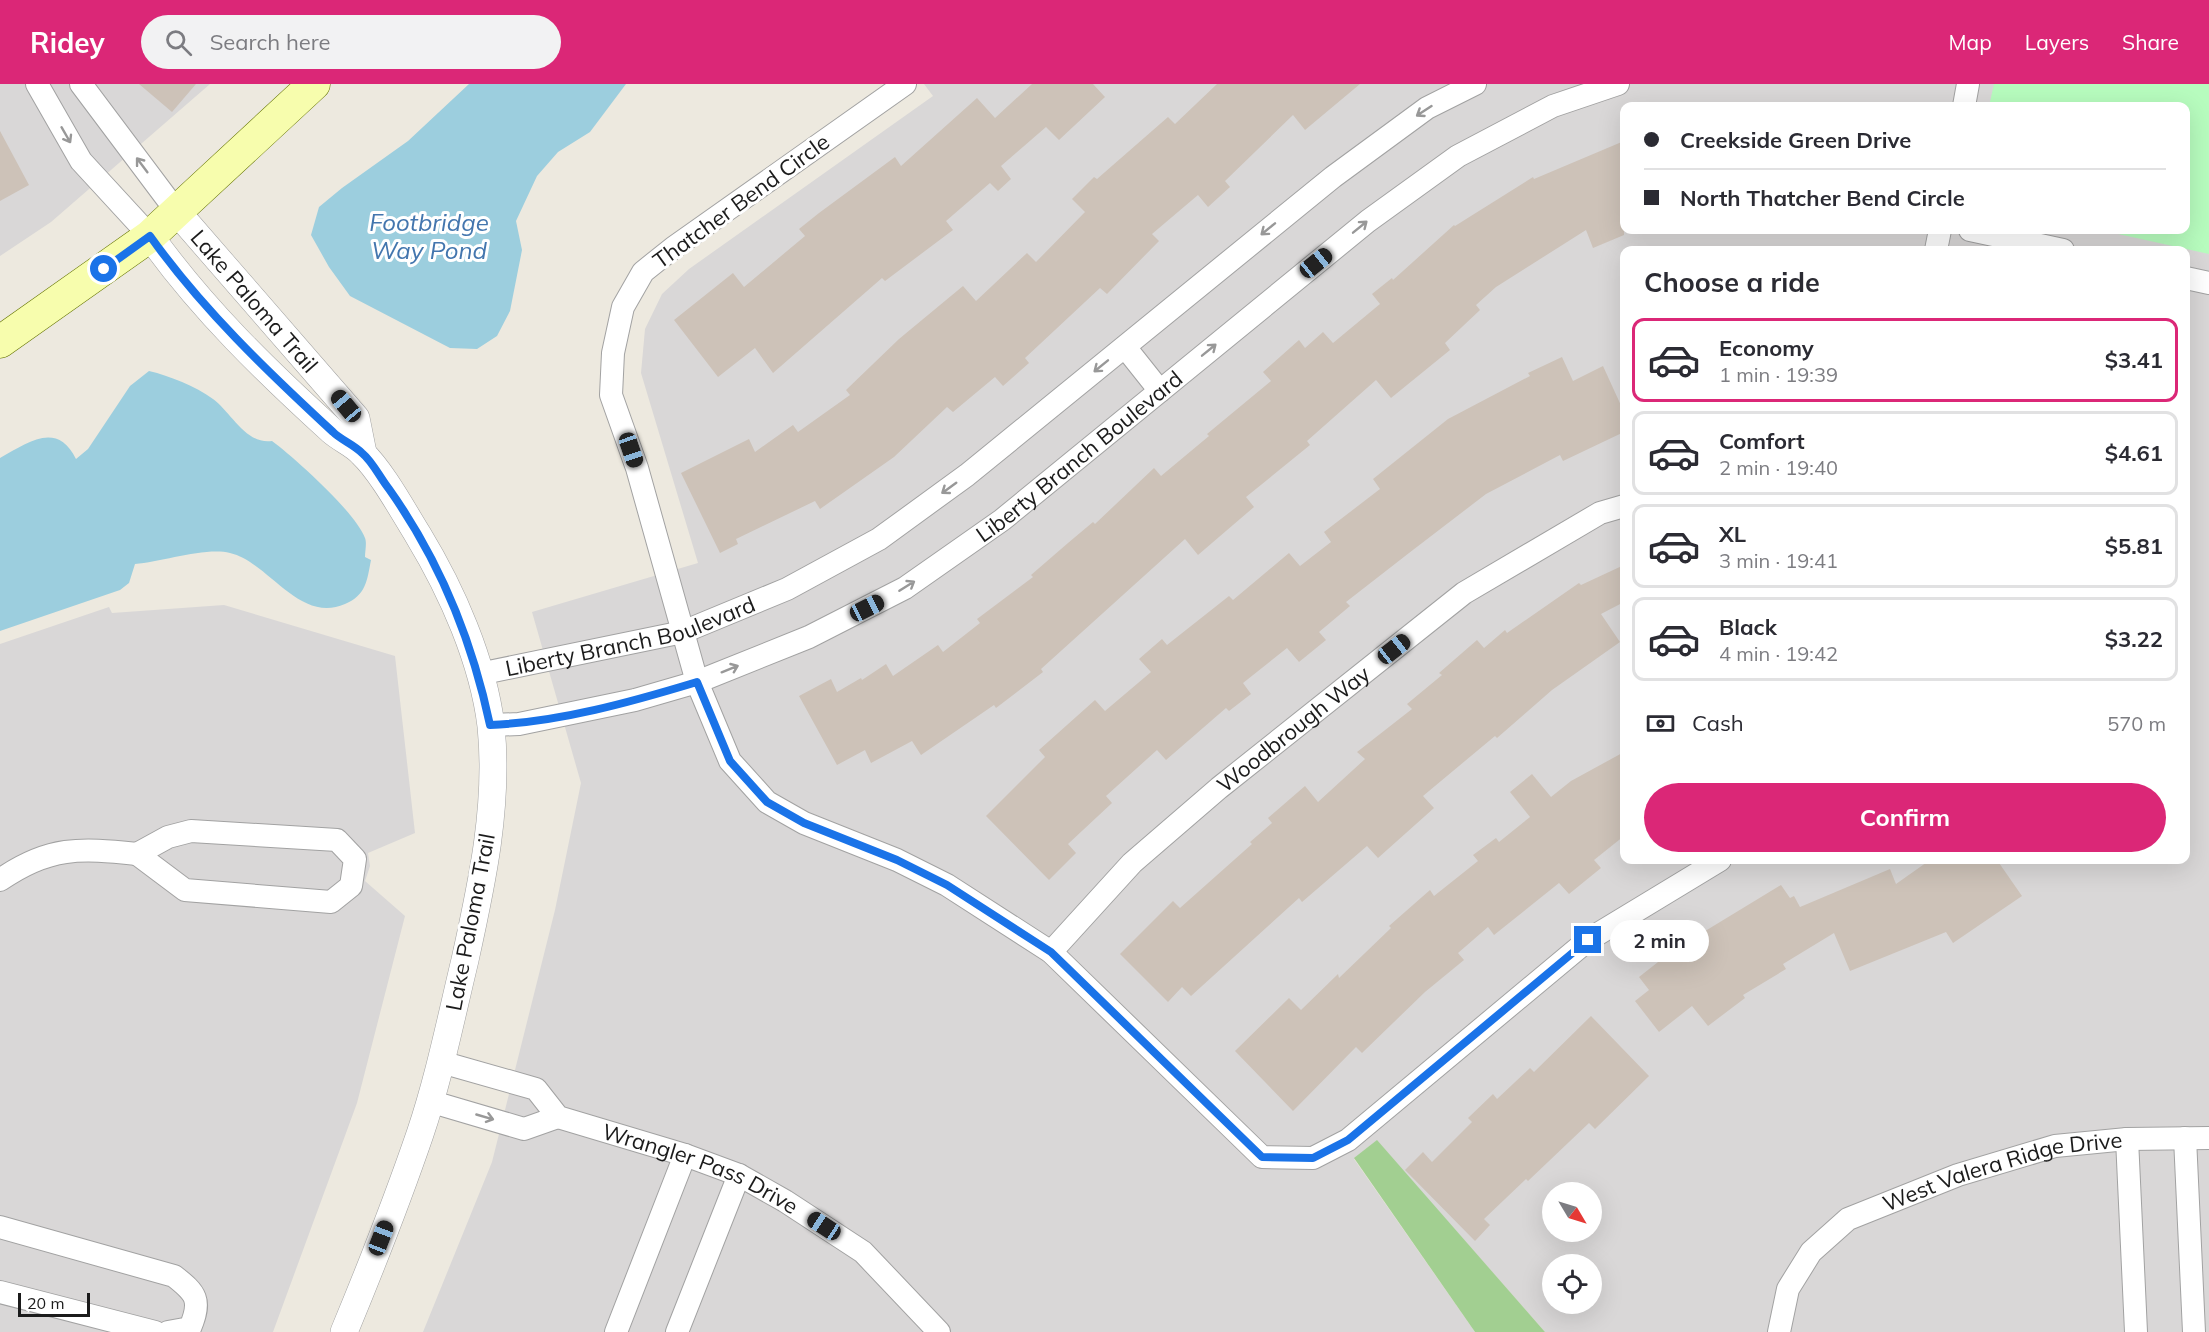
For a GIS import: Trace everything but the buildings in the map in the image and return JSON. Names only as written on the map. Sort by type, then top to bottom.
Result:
[{"type":"main road","points":[[0,342],[150,236],[314,84]]},
{"type":"street","points":[[37,84],[81,161],[150,236]]},
{"type":"street","points":[[81,84],[177,212]]},
{"type":"street","name":"Thatcher Bend Circle","points":[[905,84],[694,231],[643,272],[623,307],[613,353],[611,395],[637,468],[697,682],[730,761],[767,802],[804,823],[897,860],[947,885],[1051,952],[1262,1157],[1313,1158],[1348,1140],[1588,940],[1713,864]]},
{"type":"street","name":"Liberty Branch Boulevard","points":[[479,674],[682,632],[787,589],[879,539],[967,475],[1334,177],[1427,108],[1475,84]]},
{"type":"street","name":"Liberty Branch Boulevard","points":[[490,725],[519,724],[635,700],[697,682],[809,637],[905,588],[1002,520],[1368,221],[1458,156],[1553,106],[1618,84]]},
{"type":"street","points":[[1965,102],[1968,84]]},
{"type":"street","name":"Lake Paloma Trail","points":[[177,212],[356,417],[363,453]]},
{"type":"street","points":[[1989,234],[2044,246]]},
{"type":"street","name":"Lake Paloma Trail","points":[[150,236],[191,290],[243,347],[335,434],[363,453],[397,500],[435,563],[464,630],[479,674],[490,725],[490,828],[485,873],[441,1062],[421,1132],[344,1332]]},
{"type":"street","points":[[2190,279],[2209,283]]},
{"type":"street","points":[[1125,347],[1160,391]]},
{"type":"street","name":"Woodbrough Way","points":[[1051,952],[1132,863],[1210,795],[1464,593],[1600,513],[1620,507]]},
{"type":"street","points":[[0,880],[21,866],[60,851],[101,850],[137,854],[185,890],[332,902],[351,886],[355,859],[337,840],[191,831],[168,837],[137,854]]},
{"type":"street","points":[[429,1101],[524,1129],[558,1117],[536,1089],[441,1062]]},
{"type":"street","name":"Wrangler Pass Drive","points":[[558,1117],[685,1155],[739,1175],[785,1201],[863,1252],[939,1332]]},
{"type":"street","points":[[2185,1138],[2194,1332]]},
{"type":"street","name":"West Valera Ridge Drive","points":[[1779,1332],[1788,1289],[1811,1252],[1848,1219],[1958,1175],[2055,1146],[2127,1139],[2209,1138]]},
{"type":"street","points":[[2127,1139],[2136,1332]]},
{"type":"street","points":[[616,1332],[685,1155]]},
{"type":"street","points":[[676,1332],[739,1175]]},
{"type":"street","points":[[0,1227],[174,1276],[193,1291],[198,1310],[190,1328],[168,1332]]},
{"type":"street","points":[[0,1292],[155,1332]]},
{"type":"shaded area","points":[[0,84],[210,84],[51,222],[0,256]]},
{"type":"shaded area","points":[[924,84],[2209,84],[2209,1332],[1545,1332],[1377,1141],[1354,1159],[1475,1332],[423,1332],[492,1162],[555,910],[581,783],[532,612],[698,563],[641,373],[645,329],[662,294],[689,269],[933,96]]},
{"type":"shaded area","points":[[224,605],[395,656],[415,833],[368,853],[370,866],[365,881],[405,916],[357,1103],[273,1332],[0,1332],[0,644],[109,607],[112,613]]},
{"type":"green space","points":[[1994,84],[2209,84],[2209,254],[2190,250],[2190,246],[2173,246],[2118,234],[2190,234],[2190,102],[1990,102]]},
{"type":"green space","points":[[1377,1140],[1545,1332],[1475,1332],[1354,1158]]},
{"type":"water","name":"Footbridge Way Pond","points":[[469,84],[626,84],[590,132],[558,152],[537,176],[516,221],[522,250],[510,311],[497,336],[477,349],[450,348],[350,296],[329,267],[311,235],[319,207],[408,141]]},
{"type":"water","points":[[149,371],[182,382],[213,399],[247,433],[263,441],[272,441],[282,449],[338,501],[359,527],[366,540],[365,557],[371,560],[367,581],[357,596],[345,604],[328,608],[313,606],[299,599],[244,559],[230,553],[196,553],[135,564],[129,583],[120,590],[0,631],[0,458],[31,441],[51,438],[60,440],[76,459],[88,449],[130,386]]},
{"type":"route","points":[[104,269],[150,236],[197,297],[243,347],[335,434],[363,453],[397,500],[435,563],[464,630],[479,674],[490,725],[519,724],[635,700],[697,682],[730,761],[767,802],[804,823],[897,860],[947,885],[994,912],[1051,952],[1262,1157],[1313,1158],[1348,1140],[1588,940]]}]
